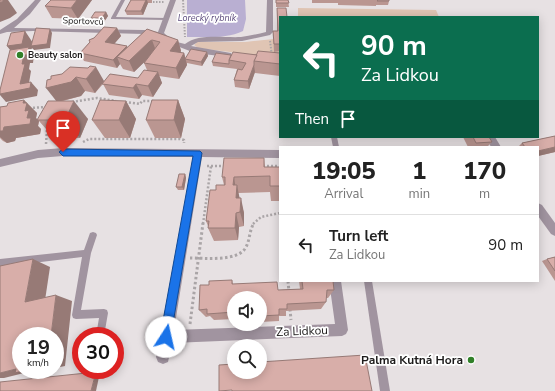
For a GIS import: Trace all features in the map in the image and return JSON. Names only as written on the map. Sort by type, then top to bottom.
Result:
[{"type":"street","points":[[3,31],[19,22],[29,13],[38,0]]},
{"type":"street","points":[[160,34],[173,0]]},
{"type":"street","points":[[188,45],[198,40],[242,39],[264,36],[270,32],[270,0]]},
{"type":"street","name":"Sportovců","points":[[3,31],[33,29],[160,34],[170,42],[188,45],[198,51],[237,56]]},
{"type":"street","points":[[0,163],[38,154],[56,153],[279,154]]},
{"type":"street","points":[[163,357],[198,153]]},
{"type":"street","points":[[539,209],[555,231]]},
{"type":"street","name":"Za Lidkou","points":[[166,337],[342,330],[335,282]]},
{"type":"lane","points":[[123,0],[113,18],[166,19]]},
{"type":"lane","points":[[93,234],[87,253],[76,315],[104,313],[102,327]]},
{"type":"lane","points":[[0,263],[87,253]]},
{"type":"lane","points":[[368,282],[385,391]]},
{"type":"path","points":[[183,0],[186,40],[188,45]]},
{"type":"path","points":[[270,32],[270,51],[274,58]]},
{"type":"path","points":[[71,103],[94,98],[135,104],[140,104],[142,101],[156,101],[155,103]]},
{"type":"path","points":[[25,109],[50,107]]},
{"type":"path","points":[[45,146],[48,127]]},
{"type":"path","points":[[195,166],[226,166]]},
{"type":"path","points":[[188,336],[211,166]]},
{"type":"path","points":[[257,166],[279,166]]},
{"type":"path","points":[[180,258],[233,256],[240,254],[247,247],[255,220],[263,216],[279,213]]},
{"type":"path","points":[[288,282],[289,298]]},
{"type":"path","points":[[289,304],[290,314]]},
{"type":"shaded area","points":[[298,8],[436,10],[439,16],[298,16]]},
{"type":"shaded area","points":[[274,39],[274,51],[279,51],[279,58],[198,48],[194,45],[197,42],[245,42]]},
{"type":"water","name":"Lorecký rybník","points":[[187,0],[245,0],[246,19],[243,31],[237,34],[223,36],[187,37]]},
{"type":"building","points":[[51,0],[77,0],[71,8],[45,6]]},
{"type":"building","points":[[131,0],[146,0],[141,11],[125,11]]},
{"type":"building","points":[[276,0],[288,0],[289,3],[276,3]]},
{"type":"building","points":[[389,0],[389,1],[377,1]]},
{"type":"building","points":[[277,8],[286,8],[287,16],[279,16],[279,44],[274,44],[273,31],[278,31]]},
{"type":"building","points":[[95,12],[106,12],[102,18],[91,18]]},
{"type":"building","points":[[104,27],[117,28],[105,42],[127,46],[113,60],[80,53],[90,42],[89,40],[94,38]]},
{"type":"building","points":[[36,28],[50,29],[47,44],[31,46]]},
{"type":"building","points":[[147,29],[178,40],[170,51],[184,53],[176,68],[144,63],[160,42],[152,40],[129,61],[117,57]]},
{"type":"building","points":[[25,31],[22,44],[7,46],[11,33]]},
{"type":"building","points":[[29,47],[27,55],[24,55],[22,64],[25,64],[20,84],[31,82],[30,88],[0,94],[10,50]]},
{"type":"building","points":[[191,49],[207,52],[201,62],[185,59]]},
{"type":"building","points":[[258,51],[279,53],[279,64],[254,61]]},
{"type":"building","points":[[233,52],[257,55],[248,81],[234,80],[238,69],[242,70],[246,63],[229,60]]},
{"type":"building","points":[[216,53],[231,55],[229,64],[212,62]]},
{"type":"building","points":[[90,66],[96,67],[86,79],[76,77],[71,82],[46,88],[47,80],[51,79],[51,76],[62,74],[70,67],[88,68]]},
{"type":"building","points":[[144,70],[158,72],[148,86],[136,84],[133,88],[102,84],[110,74],[138,78]]},
{"type":"building","points":[[24,100],[23,103],[27,103],[25,111],[29,110],[27,118],[31,118],[30,124],[4,127],[3,131],[0,131],[0,107],[7,106],[8,103]]},
{"type":"building","points":[[100,100],[126,101],[119,120],[92,120]]},
{"type":"building","points":[[152,100],[178,100],[174,120],[146,120]]},
{"type":"building","points":[[48,101],[74,101],[65,120],[37,120]]},
{"type":"building","points":[[555,136],[555,147],[539,151],[539,146],[524,146],[522,143]]},
{"type":"building","points":[[474,138],[490,138],[492,142],[476,143]]},
{"type":"building","points":[[224,158],[264,158],[264,167],[279,167],[279,186],[270,186],[270,176],[234,177],[233,185],[237,185],[236,198],[241,198],[240,212],[236,213],[235,228],[208,228],[209,221],[206,221],[210,190],[216,190],[216,185],[225,185],[225,177],[222,177]]},
{"type":"building","points":[[179,174],[185,174],[182,187],[176,187]]},
{"type":"building","points":[[555,257],[555,271],[547,259]]},
{"type":"building","points":[[33,259],[25,302],[56,295],[52,327],[12,327],[12,370],[0,373],[0,266]]},
{"type":"building","points":[[232,280],[232,284],[277,282],[278,290],[303,289],[302,282],[333,282],[334,290],[327,290],[326,302],[287,304],[287,309],[279,309],[279,315],[267,316],[267,291],[227,291],[227,313],[207,314],[207,309],[199,310],[200,285],[209,285],[209,281]]},
{"type":"building","points":[[365,355],[372,391],[219,391],[219,365],[227,364],[227,379],[267,379],[267,362]]},
{"type":"building","points":[[72,374],[72,379],[94,379],[91,391],[0,391],[0,382],[29,379],[64,379],[64,375]]},
{"type":"place","name":"Beauty salon","points":[[20,55]]},
{"type":"place","name":"Palma Kutná Hora","points":[[471,360]]},
{"type":"route","points":[[63,152],[198,153],[166,337]]}]
